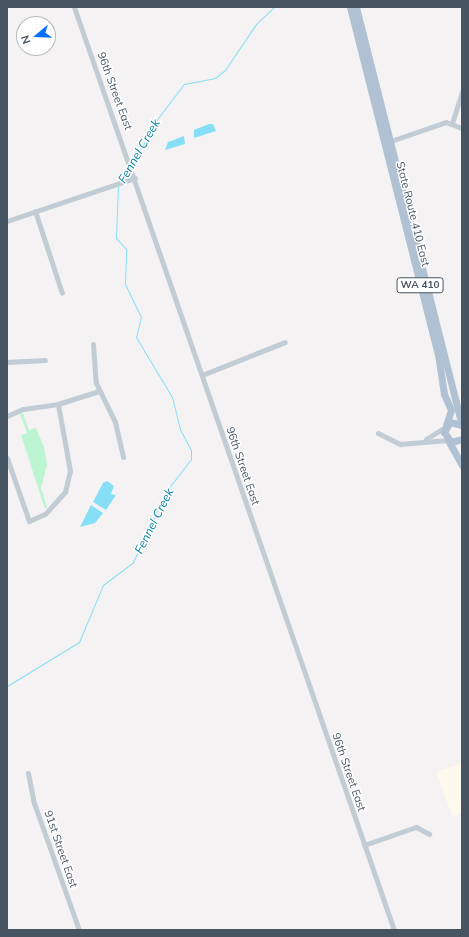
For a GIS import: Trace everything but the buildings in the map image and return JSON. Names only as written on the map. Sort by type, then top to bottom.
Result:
[{"type":"main road","name":"State Route 410 East","points":[[350,7],[388,142],[462,425]]},
{"type":"main road","name":"State Route 410 East","points":[[356,7],[438,354],[444,394],[451,410],[446,426]]},
{"type":"main road","name":"WA 410","points":[[462,425],[453,422],[446,426],[448,440],[462,465]]},
{"type":"main road","points":[[448,440],[456,443],[462,439]]},
{"type":"street","name":"96th Street East","points":[[74,7],[135,178],[394,930]]},
{"type":"street","points":[[452,123],[462,92]]},
{"type":"street","points":[[388,142],[434,125],[452,123],[462,128]]},
{"type":"street","points":[[7,221],[135,178]]},
{"type":"street","points":[[35,212],[62,293]]},
{"type":"street","points":[[202,375],[285,342]]},
{"type":"street","points":[[93,344],[99,391],[115,422],[123,457]]},
{"type":"street","points":[[7,362],[45,360]]},
{"type":"street","points":[[7,416],[31,407],[58,404],[99,391]]},
{"type":"street","points":[[7,458],[29,521],[45,514],[55,505],[65,492],[70,471],[58,404]]},
{"type":"street","points":[[418,442],[446,426]]},
{"type":"street","points":[[378,433],[396,443],[448,440]]},
{"type":"street","name":"91st Street East","points":[[28,773],[34,803],[79,930]]},
{"type":"street","points":[[364,845],[416,827],[429,834]]},
{"type":"shaded area","points":[[462,763],[462,812],[453,818],[436,772]]},
{"type":"green space","points":[[23,413],[29,430],[36,428],[44,447],[47,465],[41,488],[47,507],[45,509],[21,435],[27,433],[20,414]]},
{"type":"water","points":[[209,124],[213,124],[216,131],[194,138],[194,130]]},
{"type":"water","points":[[184,136],[185,144],[165,150],[168,142]]},
{"type":"water","points":[[107,481],[114,486],[111,494],[116,495],[106,510],[93,502],[103,483]]},
{"type":"water","points":[[91,505],[103,513],[95,523],[80,527]]},
{"type":"waterway","name":"Fennel Creek","points":[[132,165],[155,122],[184,84],[215,78],[225,70],[256,24],[274,7]]},
{"type":"waterway","name":"Fennel Creek","points":[[120,181],[129,169]]},
{"type":"waterway","name":"Fennel Creek","points":[[7,686],[79,642],[103,585],[133,562],[167,490],[191,459],[191,450],[180,429],[172,397],[136,337],[141,317],[125,284],[126,249],[116,238],[118,186]]}]
